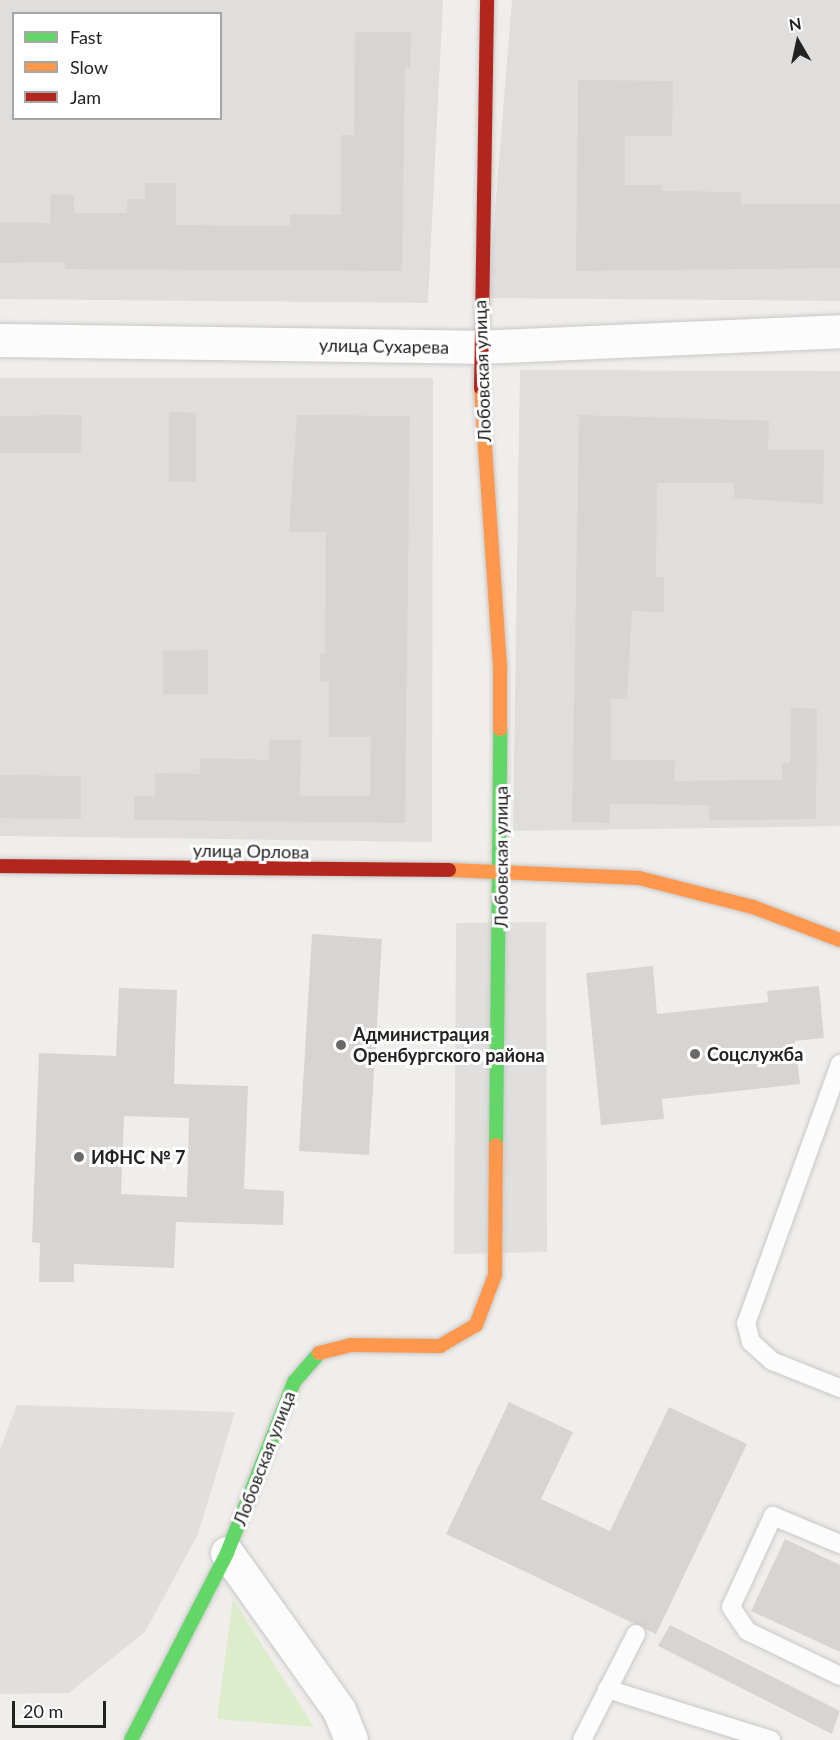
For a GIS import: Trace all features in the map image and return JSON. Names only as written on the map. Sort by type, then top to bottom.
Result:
[{"type":"street","name":"Лобовская улица","points":[[131,1740],[227,1553],[294,1382],[318,1353],[350,1345],[440,1346],[476,1324],[495,1275],[502,871],[500,669],[478,347],[488,0]]},
{"type":"street","name":"улица Сухарева","points":[[0,340],[478,347],[840,331]]},
{"type":"street","name":"улица Орлова","points":[[0,866],[502,871],[639,878],[753,907],[840,940]]},
{"type":"street","points":[[227,1553],[339,1710],[351,1740]]},
{"type":"lane","points":[[840,1064],[746,1323],[751,1342],[772,1361],[840,1388]]},
{"type":"lane","points":[[840,1544],[773,1516],[731,1607],[747,1631],[840,1676]]},
{"type":"lane","points":[[582,1740],[636,1634]]},
{"type":"lane","points":[[607,1689],[771,1740]]},
{"type":"shaded area","points":[[0,0],[443,0],[428,303],[0,299]]},
{"type":"shaded area","points":[[512,0],[840,0],[840,301],[488,298]]},
{"type":"shaded area","points":[[520,370],[840,371],[840,826],[513,831]]},
{"type":"shaded area","points":[[0,378],[433,378],[432,842],[0,836]]},
{"type":"shaded area","points":[[546,922],[547,1252],[454,1254],[456,923]]},
{"type":"shaded area","points":[[17,1405],[235,1412],[198,1534],[145,1632],[69,1693],[0,1694],[0,1449]]},
{"type":"green space","points":[[233,1599],[314,1727],[217,1719]]},
{"type":"building","points":[[355,32],[411,32],[410,69],[405,68],[402,271],[65,269],[65,262],[0,263],[0,222],[50,223],[51,194],[74,195],[74,213],[127,213],[127,199],[145,199],[145,183],[176,183],[176,225],[290,226],[290,214],[341,215],[341,135],[354,135]]},
{"type":"building","points":[[578,80],[673,81],[672,136],[625,136],[625,185],[662,185],[662,191],[741,192],[741,204],[840,204],[840,268],[576,271]]},
{"type":"building","points":[[169,412],[196,413],[196,482],[169,482]]},
{"type":"building","points":[[82,415],[81,453],[0,453],[0,416]]},
{"type":"building","points":[[297,415],[410,416],[405,823],[134,820],[134,796],[155,796],[155,773],[200,774],[200,758],[269,760],[269,740],[301,740],[300,796],[370,796],[371,737],[329,737],[329,682],[320,681],[320,653],[325,653],[326,532],[289,532]]},
{"type":"building","points":[[579,415],[769,421],[768,450],[824,450],[823,504],[734,498],[734,483],[657,483],[656,577],[664,577],[664,612],[632,611],[627,699],[611,699],[611,760],[675,760],[674,781],[782,780],[782,763],[790,763],[791,708],[817,709],[816,819],[709,820],[709,805],[610,804],[610,823],[572,822]]},
{"type":"building","points":[[208,650],[208,694],[163,694],[163,651]]},
{"type":"building","points":[[0,775],[81,776],[81,819],[0,818]]},
{"type":"building","name":"Администрация Оренбургского района","points":[[312,934],[382,939],[369,1155],[299,1151]]},
{"type":"building","name":"Соцслужба","points":[[653,966],[657,1014],[768,1002],[767,991],[819,986],[824,1038],[795,1041],[800,1084],[662,1099],[664,1119],[601,1125],[586,973]]},
{"type":"building","name":"ИФНС № 7","points":[[119,988],[177,990],[174,1084],[248,1086],[244,1189],[284,1191],[283,1225],[176,1222],[174,1268],[74,1264],[74,1282],[39,1282],[40,1243],[32,1242],[39,1053],[116,1056]],"holes":[[[124,1116],[189,1118],[187,1197],[121,1194]]]},
{"type":"building","points":[[509,1402],[573,1432],[541,1499],[610,1531],[669,1407],[747,1444],[656,1634],[446,1534]]},
{"type":"building","points":[[785,1539],[840,1565],[840,1652],[751,1611]]},
{"type":"building","points":[[670,1625],[840,1711],[832,1734],[658,1646]]},
{"type":"traffic: fast","points":[[496,1145],[500,729]]},
{"type":"traffic: fast","points":[[131,1740],[227,1553],[294,1382],[319,1353]]},
{"type":"traffic: slow","points":[[481,388],[500,669],[500,729]]},
{"type":"traffic: slow","points":[[449,870],[639,878],[753,907],[840,940]]},
{"type":"traffic: slow","points":[[319,1353],[350,1345],[440,1346],[476,1325],[495,1275],[496,1145]]},
{"type":"traffic: jam","points":[[481,388],[487,0]]},
{"type":"traffic: jam","points":[[0,866],[449,870]]},
{"type":"place","name":"Администрация Оренбургского района","points":[[341,1045]]},
{"type":"place","name":"Соцслужба","points":[[695,1054]]},
{"type":"place","name":"ИФНС № 7","points":[[79,1157]]}]
